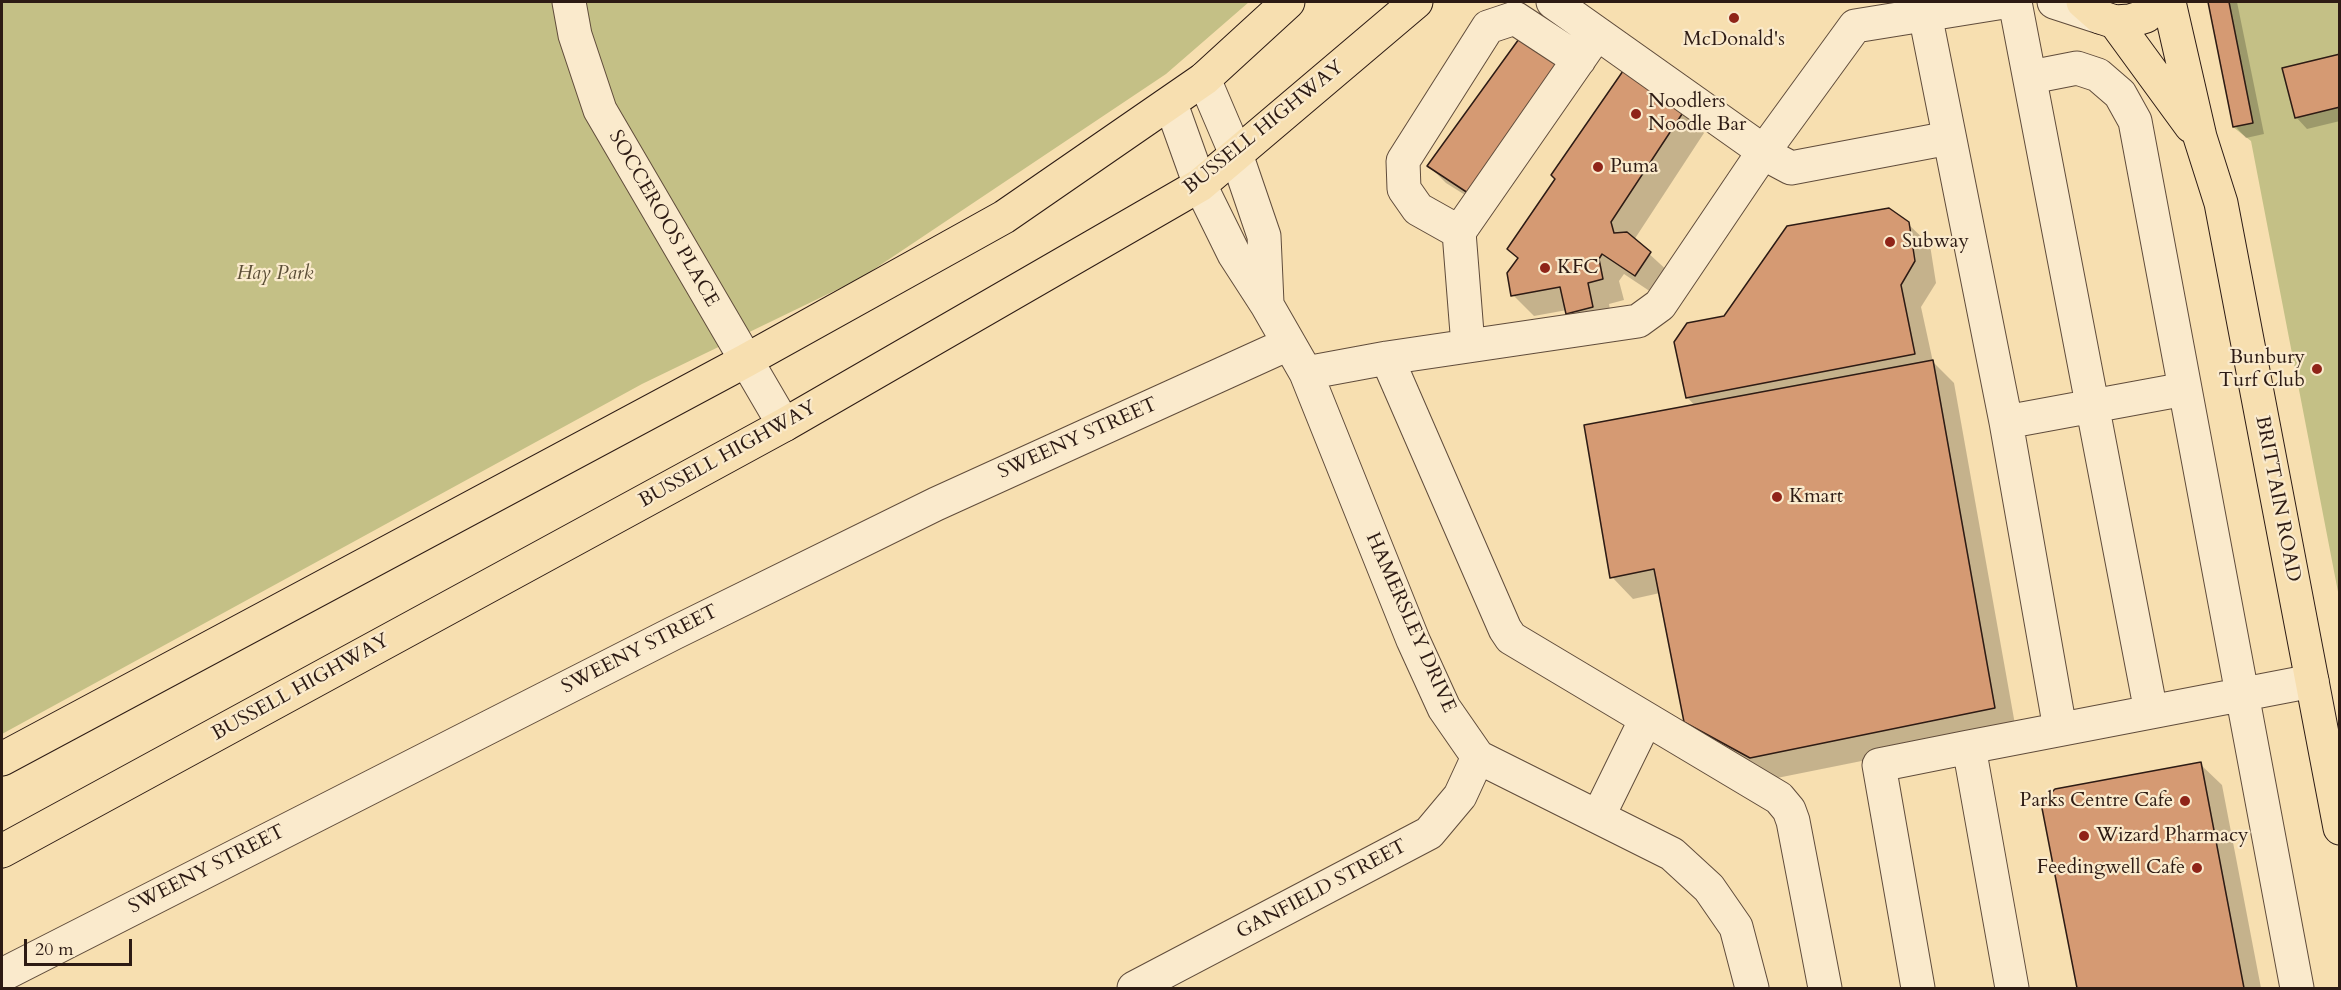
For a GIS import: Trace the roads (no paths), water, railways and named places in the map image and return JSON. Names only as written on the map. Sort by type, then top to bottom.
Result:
[{"type":"main road","points":[[2,759],[745,361],[1004,217],[1171,104],[1204,79],[1288,2]]},
{"type":"main road","name":"BUSSELL HIGHWAY","points":[[2,851],[784,425],[1200,185],[1416,2]]},
{"type":"main road","points":[[2099,13],[2130,21],[2146,16],[2161,2]]},
{"type":"main road","name":"BRITTAIN ROAD","points":[[2169,2],[2200,137],[2221,203],[2340,828]]},
{"type":"main road","name":"BRITTAIN ROAD","points":[[2099,13],[2200,137]]},
{"type":"street","name":"SOCCEROOS PLACE","points":[[569,2],[574,35],[600,111],[784,425]]},
{"type":"street","points":[[1306,373],[1387,358],[1638,321],[1660,304],[1764,151],[1855,26],[2004,2]]},
{"type":"street","points":[[2015,2],[2151,712]]},
{"type":"street","points":[[2054,2],[2099,13]]},
{"type":"street","points":[[1468,346],[1459,232],[1568,53],[1581,13],[1764,151],[1791,168],[1949,138]]},
{"type":"street","points":[[1925,14],[2006,422],[2060,729]]},
{"type":"street","points":[[1459,232],[1418,208],[1404,189],[1403,161],[1488,27],[1515,18],[1568,53]]},
{"type":"street","points":[[2031,77],[2077,68],[2098,75],[2120,94],[2135,122],[2297,988]]},
{"type":"street","name":"HAMERSLEY DRIVE","points":[[1204,79],[1236,154],[1264,236],[1267,305]]},
{"type":"street","name":"HAMERSLEY DRIVE","points":[[1171,104],[1200,185],[1234,254],[1267,305],[1306,373],[1413,640],[1444,708],[1478,757],[1672,854],[1709,888],[1736,927],[1752,988]]},
{"type":"street","name":"SWEENY STREET","points":[[2,975],[674,633],[926,509],[1288,344]]},
{"type":"street","points":[[1387,358],[1505,629],[1512,638],[1779,798],[1789,810],[1826,988]]},
{"type":"street","points":[[2006,422],[2185,389]]},
{"type":"street","points":[[1918,988],[1879,765],[2312,681]]},
{"type":"street","points":[[1598,817],[1646,719]]},
{"type":"street","points":[[1969,747],[2012,988]]},
{"type":"street","name":"GANFIELD STREET","points":[[1134,988],[1429,833],[1460,796],[1478,757]]},
{"type":"place","name":"McDonald's","points":[[1734,18]]},
{"type":"place","name":"Noodlers Noodle Bar","points":[[1636,114]]},
{"type":"place","name":"Puma","points":[[1598,167]]},
{"type":"place","name":"Subway","points":[[1890,242]]},
{"type":"place","name":"KFC","points":[[1545,268]]},
{"type":"place","name":"Bunbury Turf Club","points":[[2317,369]]},
{"type":"place","name":"Kmart","points":[[1777,497]]},
{"type":"place","name":"Parks Centre Cafe","points":[[2185,801]]},
{"type":"place","name":"Wizard Pharmacy","points":[[2084,836]]},
{"type":"place","name":"Feedingwell Cafe","points":[[2197,868]]},
{"type":"park label","name":"Hay Park","points":[[275,274]]}]
